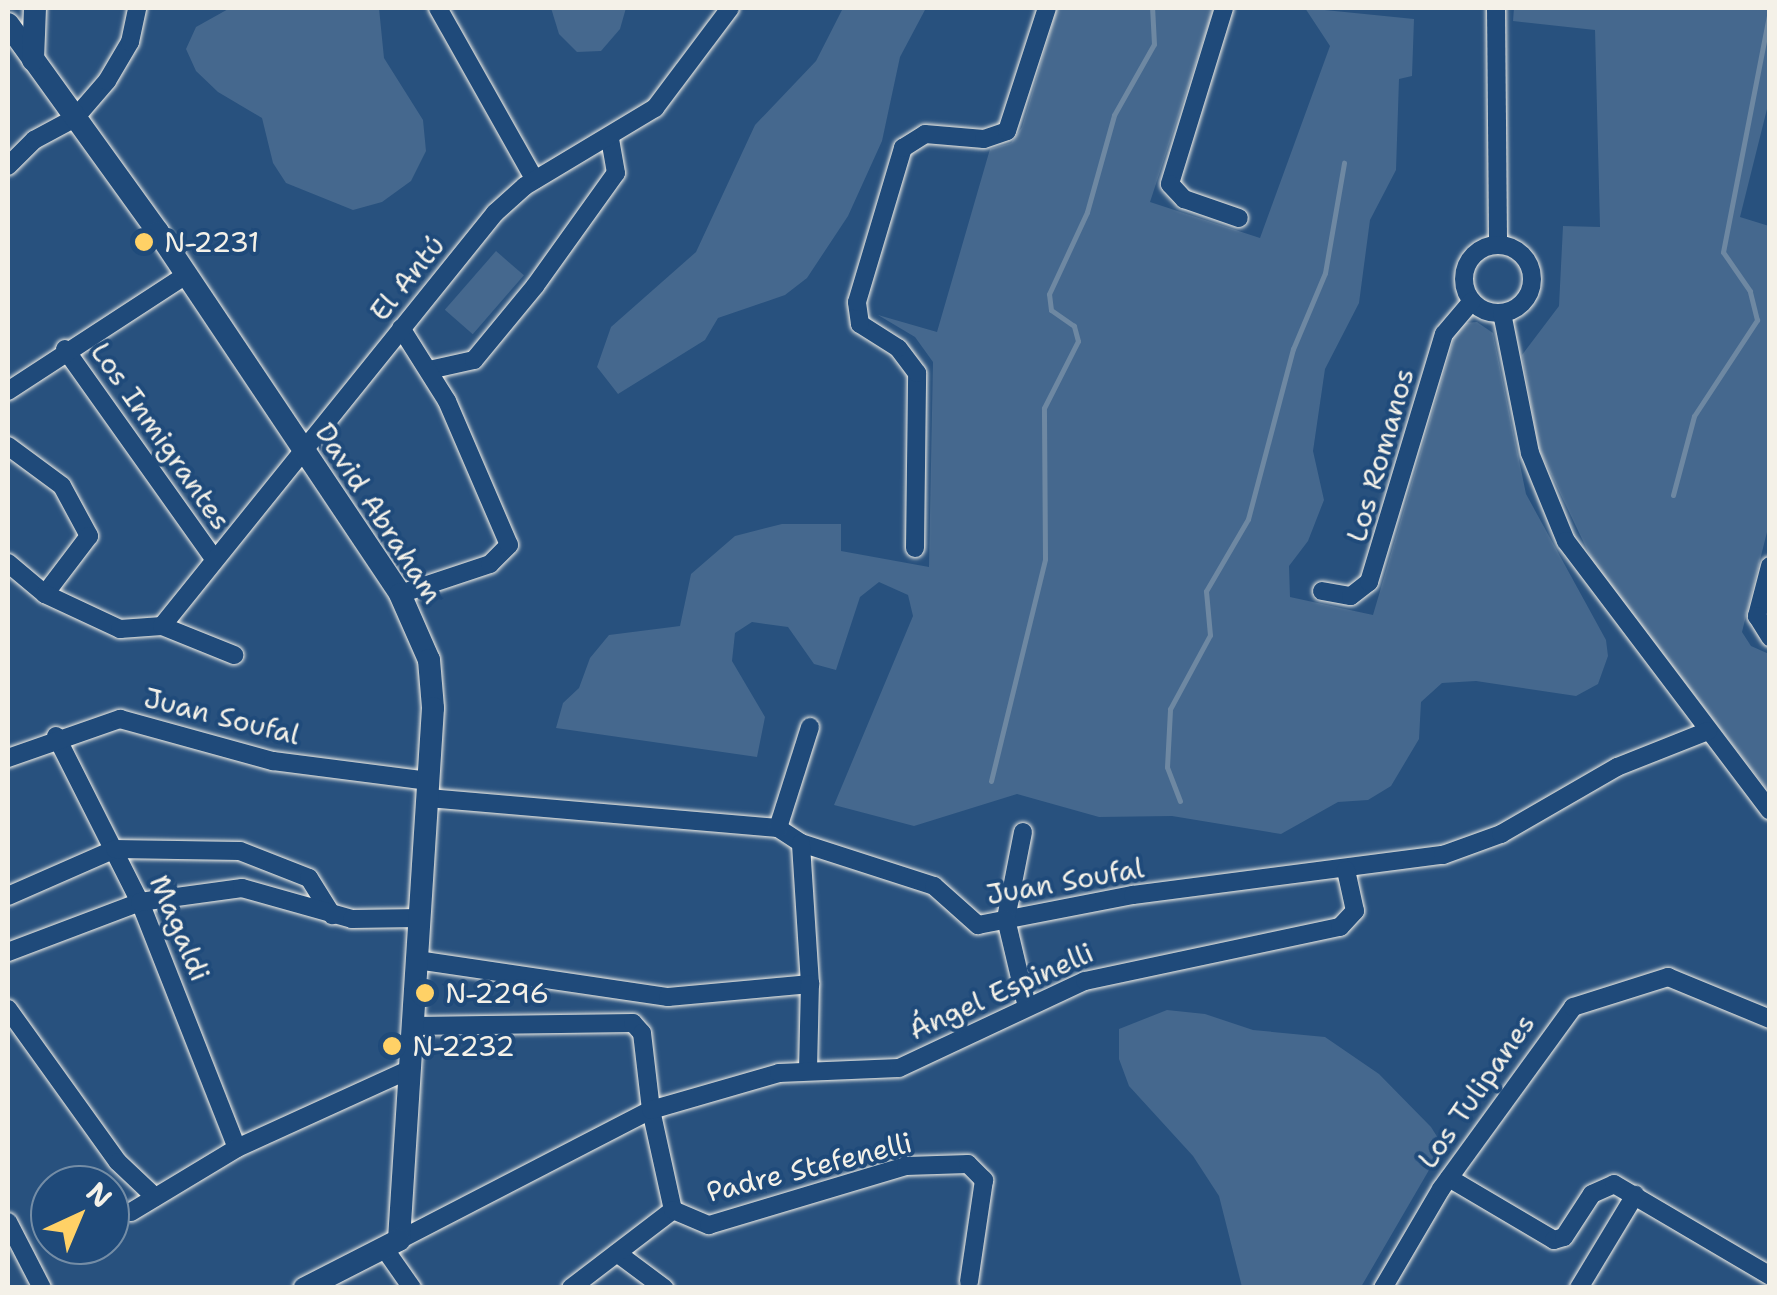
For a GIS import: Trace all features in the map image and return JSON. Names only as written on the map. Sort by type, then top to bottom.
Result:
[{"type":"main road","points":[[17,42],[36,8]]},
{"type":"main road","name":"David Abraham","points":[[17,42],[186,275],[400,594],[429,660],[428,789],[420,918],[410,1069],[391,1244]]},
{"type":"main road","name":"Ángel Espinelli","points":[[305,1288],[391,1244]]},
{"type":"street","points":[[9,160],[75,118],[120,63],[137,8]]},
{"type":"street","points":[[438,8],[535,180]]},
{"type":"street","name":"El Antú","points":[[162,626],[212,556],[495,214],[535,180],[610,138],[667,96],[730,8]]},
{"type":"street","points":[[915,548],[918,373],[898,348],[860,324],[856,302],[903,148],[925,134],[984,139],[1007,131],[1047,8]]},
{"type":"street","points":[[1224,8],[1170,184],[1184,199],[1240,218]]},
{"type":"street","points":[[1496,8],[1498,245]]},
{"type":"street","points":[[430,370],[474,360],[534,286],[616,173],[610,138]]},
{"type":"street","points":[[1498,245],[1519,252],[1531,272],[1522,303],[1502,313],[1472,301],[1464,281],[1469,260],[1498,245]]},
{"type":"street","points":[[8,391],[65,348],[186,275]]},
{"type":"street","name":"Los Romanos","points":[[1322,591],[1351,596],[1370,582],[1444,334],[1472,301]]},
{"type":"street","points":[[1502,313],[1523,426],[1554,516],[1618,618],[1770,811]]},
{"type":"street","points":[[400,594],[490,564],[509,544],[430,370],[401,328]]},
{"type":"street","name":"Los Inmigrantes","points":[[65,348],[212,556]]},
{"type":"street","points":[[8,446],[62,486],[89,536],[45,594]]},
{"type":"street","points":[[1766,633],[1758,616],[1770,566]]},
{"type":"street","points":[[10,573],[120,629],[162,626],[234,655]]},
{"type":"street","name":"Juan Soufal","points":[[8,758],[56,736],[120,719],[273,761],[428,789],[778,828],[801,843],[934,886],[978,925],[1133,896],[1443,855],[1501,834],[1561,794],[1708,730]]},
{"type":"street","points":[[778,828],[810,727]]},
{"type":"street","name":"Magaldi","points":[[56,736],[140,902],[237,1148]]},
{"type":"street","points":[[1023,832],[1006,919],[1027,1006]]},
{"type":"street","points":[[801,843],[810,984],[808,1071]]},
{"type":"street","points":[[8,896],[116,849],[240,852],[290,866],[320,890],[332,916]]},
{"type":"street","name":"Ángel Espinelli","points":[[391,1244],[651,1110],[750,1079],[808,1071],[899,1068],[1027,1006],[1124,970],[1340,927],[1355,911],[1346,870]]},
{"type":"street","points":[[8,952],[140,902],[242,888],[271,892],[332,916],[420,918]]},
{"type":"street","points":[[417,960],[668,997],[810,984]]},
{"type":"street","name":"Los Tulipanes","points":[[1383,1288],[1449,1178],[1573,1007],[1668,977],[1770,1020]]},
{"type":"street","points":[[8,1009],[118,1162],[155,1197]]},
{"type":"street","points":[[412,1026],[632,1024],[642,1033],[651,1110],[673,1210]]},
{"type":"street","points":[[131,1212],[237,1148],[410,1069]]},
{"type":"street","name":"Padre Stefenelli","points":[[571,1288],[673,1210],[709,1225],[906,1166],[968,1164],[984,1180],[969,1282]]},
{"type":"street","points":[[1449,1178],[1554,1240],[1564,1237],[1598,1188],[1614,1184],[1770,1276]]},
{"type":"street","points":[[1579,1288],[1635,1195]]},
{"type":"street","points":[[8,1222],[42,1288]]},
{"type":"street","points":[[391,1244],[412,1288]]},
{"type":"street","points":[[617,1253],[664,1288]]},
{"type":"shaded area","points":[[230,8],[379,8],[384,58],[423,120],[426,151],[411,181],[382,202],[353,210],[286,183],[273,163],[262,118],[218,92],[196,71],[186,49],[196,27]]},
{"type":"shaded area","points":[[551,8],[626,8],[620,29],[601,51],[577,52],[559,34]]},
{"type":"shaded area","points":[[843,8],[926,8],[900,57],[882,141],[848,216],[807,278],[785,295],[718,318],[705,340],[618,394],[597,367],[611,327],[696,252],[755,125],[816,61]]},
{"type":"shaded area","points":[[1057,8],[1214,8],[1150,202],[1260,238],[1330,46],[1305,8],[1414,19],[1412,76],[1399,79],[1396,170],[1370,220],[1359,303],[1325,369],[1313,451],[1324,500],[1308,541],[1289,566],[1290,597],[1373,615],[1455,335],[1463,323],[1477,322],[1493,333],[1526,494],[1606,640],[1608,656],[1598,684],[1576,696],[1476,681],[1442,683],[1421,702],[1419,739],[1391,786],[1368,800],[1338,802],[1281,834],[1172,816],[1099,817],[1017,794],[914,826],[834,805],[913,616],[908,595],[879,582],[860,597],[836,670],[814,664],[788,627],[752,622],[735,633],[732,661],[765,717],[757,757],[556,728],[563,703],[579,688],[590,658],[609,635],[680,626],[691,574],[735,536],[782,524],[841,524],[841,551],[929,567],[933,362],[915,337],[878,315],[937,332],[990,149],[1011,143],[1022,127]]},
{"type":"shaded area","points":[[1514,8],[1769,8],[1769,101],[1740,217],[1769,226],[1769,524],[1742,632],[1751,646],[1769,654],[1769,792],[1594,564],[1539,449],[1522,355],[1559,306],[1563,226],[1600,227],[1595,30],[1513,21]]},
{"type":"shaded area","points":[[496,251],[524,275],[473,334],[445,310]]},
{"type":"shaded area","points":[[1167,1010],[1205,1014],[1253,1030],[1325,1037],[1379,1074],[1431,1127],[1443,1146],[1361,1287],[1242,1287],[1219,1196],[1193,1156],[1129,1086],[1119,1059],[1119,1029]]},
{"type":"waterway","points":[[991,781],[1045,559],[1044,408],[1078,341],[1074,326],[1051,310],[1049,294],[1087,212],[1114,115],[1154,44],[1152,8]]},
{"type":"waterway","points":[[1673,495],[1694,416],[1757,320],[1750,291],[1723,252],[1770,11]]},
{"type":"waterway","points":[[1180,801],[1167,767],[1170,709],[1210,635],[1206,591],[1248,519],[1293,349],[1325,273],[1344,163]]},
{"type":"place","name":"N-2231","points":[[144,242]]},
{"type":"place","name":"N-2296","points":[[425,993]]},
{"type":"place","name":"N-2232","points":[[392,1046]]}]
